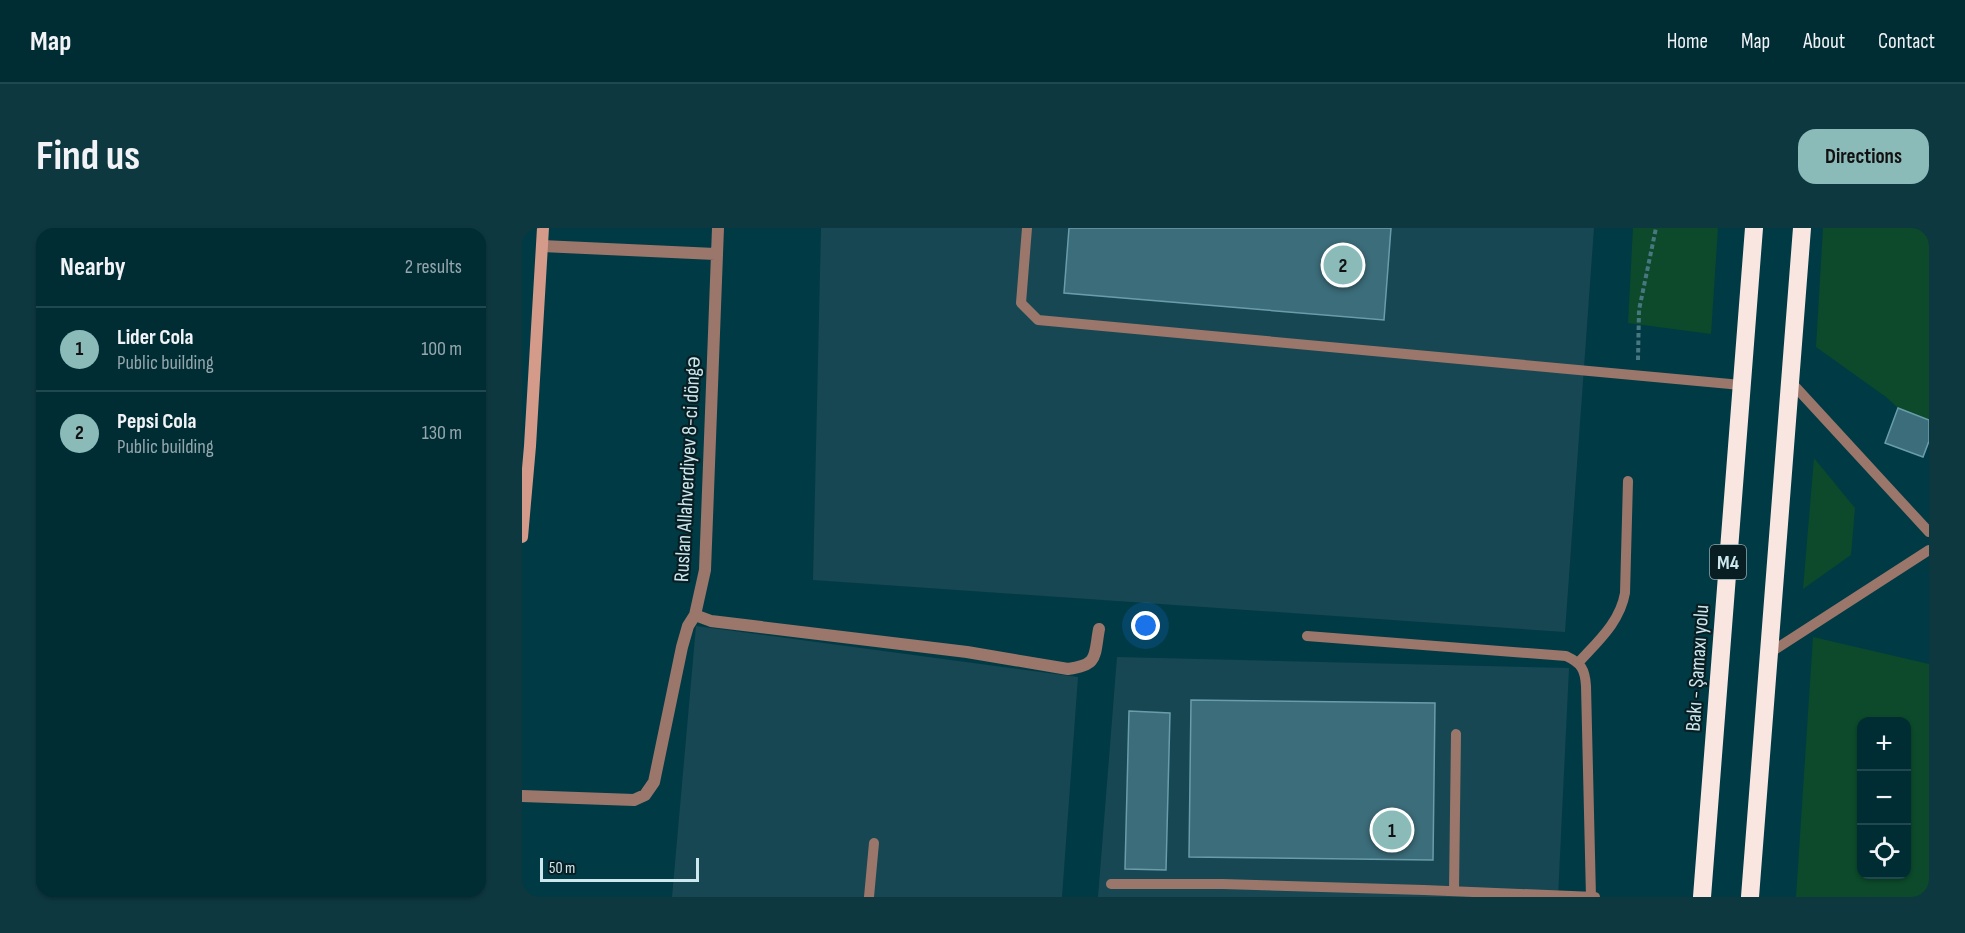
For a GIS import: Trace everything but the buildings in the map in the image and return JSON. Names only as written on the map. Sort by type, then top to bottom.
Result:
[{"type":"highway","name":"Bakı - Şamaxı yolu","points":[[1702,897],[1754,228]]},
{"type":"highway","name":"M4","points":[[1750,897],[1802,228]]},
{"type":"street","points":[[522,537],[526,446],[543,228]]},
{"type":"street","name":"Ruslan Allahverdiyev 8-ci döngə","points":[[522,796],[634,800],[645,795],[654,782],[682,647],[688,626],[695,615],[705,570],[715,254],[718,228]]},
{"type":"street","points":[[542,246],[715,254]]},
{"type":"street","points":[[695,615],[711,621],[967,652],[1068,669],[1085,667],[1094,659],[1099,628]]},
{"type":"lane","points":[[1027,228],[1021,303],[1038,320],[1741,385]]},
{"type":"lane","points":[[1790,381],[1929,532]]},
{"type":"lane","points":[[1579,662],[1615,621],[1623,605],[1628,481]]},
{"type":"lane","points":[[1768,654],[1929,550]]},
{"type":"lane","points":[[1111,884],[1223,884],[1593,897],[1586,686],[1585,672],[1579,662],[1566,656],[1307,636]]},
{"type":"lane","points":[[1454,891],[1456,734]]},
{"type":"lane","points":[[869,897],[874,843]]},
{"type":"path","points":[[1638,375],[1639,310],[1656,228]]},
{"type":"shaded area","points":[[821,228],[1594,228],[1565,632],[813,580]]},
{"type":"shaded area","points":[[696,626],[1078,677],[1062,897],[672,897]]},
{"type":"shaded area","points":[[1117,657],[1569,668],[1558,897],[1098,897]]},
{"type":"green space","points":[[1633,228],[1718,228],[1711,334],[1628,323]]},
{"type":"green space","points":[[1823,228],[1929,228],[1929,420],[1898,408],[1816,347]]},
{"type":"green space","points":[[1814,458],[1855,508],[1851,555],[1803,589]]},
{"type":"green space","points":[[1813,637],[1929,664],[1929,897],[1796,897]]},
{"type":"place","name":"Pepsi Cola","points":[[1343,265]]},
{"type":"place","name":"Lider Cola","points":[[1392,830]]}]
